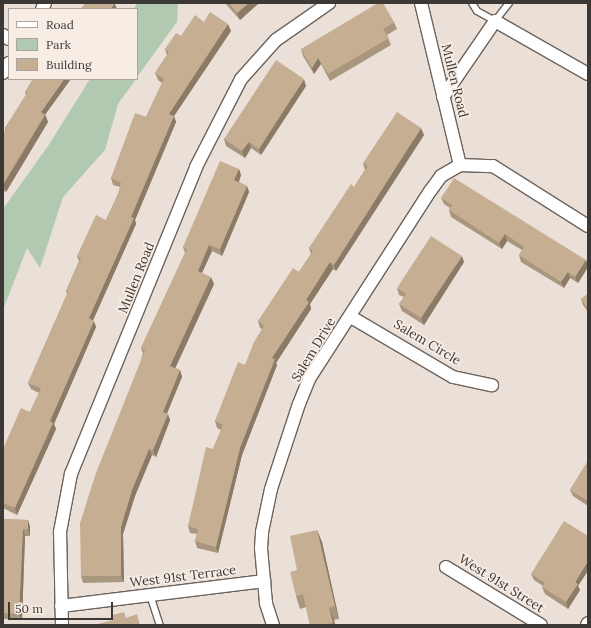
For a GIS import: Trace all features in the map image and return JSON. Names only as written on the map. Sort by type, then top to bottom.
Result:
[{"type":"street","name":"Mullen Road","points":[[62,625],[60,532],[71,474],[196,166],[241,79],[276,40],[328,3]]},
{"type":"street","name":"Mullen Road","points":[[421,3],[460,165]]},
{"type":"street","points":[[443,97],[495,21],[588,74]]},
{"type":"street","points":[[460,165],[493,166],[588,226]]},
{"type":"street","name":"Salem Drive","points":[[264,581],[262,532],[266,506],[280,461],[310,379],[431,190],[441,176],[460,165]]},
{"type":"street","name":"Salem Circle","points":[[351,317],[371,326],[447,373],[473,383],[492,385]]},
{"type":"street","name":"West 91st Street","points":[[446,567],[542,625]]},
{"type":"street","name":"West 91st Terrace","points":[[62,606],[264,581]]},
{"type":"street","points":[[264,581],[266,603],[273,625]]},
{"type":"lane","points":[[472,3],[477,11],[495,21],[509,3]]},
{"type":"lane","points":[[150,595],[160,625]]},
{"type":"green space","points":[[137,3],[178,3],[177,22],[138,76],[138,8],[134,8]]},
{"type":"green space","points":[[89,80],[135,80],[118,104],[105,150],[63,197],[40,268],[27,248],[3,310],[3,209],[48,146]]},
{"type":"building","points":[[85,3],[115,3],[112,8],[82,8]]},
{"type":"building","points":[[229,3],[249,3],[237,13]]},
{"type":"building","points":[[378,3],[383,3],[394,22],[383,29],[389,38],[328,74],[318,58],[312,68],[301,49]]},
{"type":"building","points":[[210,12],[228,24],[169,114],[174,116],[131,217],[134,218],[89,318],[94,321],[50,421],[53,423],[15,508],[3,503],[3,449],[21,408],[30,412],[41,388],[28,383],[68,292],[66,291],[81,258],[77,256],[96,215],[106,220],[118,194],[121,183],[111,178],[135,113],[146,117],[164,79],[155,73],[169,52],[165,49],[176,33],[181,36],[195,15],[204,22]]},
{"type":"building","points":[[276,60],[304,79],[259,149],[249,142],[242,151],[224,139]]},
{"type":"building","points":[[32,80],[63,80],[41,112],[45,115],[3,185],[3,134],[6,129],[5,128],[27,93],[25,92]]},
{"type":"building","points":[[397,112],[421,128],[334,265],[330,262],[306,300],[309,302],[272,358],[275,359],[240,448],[216,547],[195,541],[198,529],[188,526],[206,447],[213,449],[223,425],[215,421],[238,362],[245,365],[254,342],[264,326],[258,321],[293,268],[299,272],[313,251],[309,248],[351,184],[354,187],[368,166],[363,163]]},
{"type":"building","points":[[220,161],[239,169],[234,180],[247,186],[220,249],[209,245],[198,271],[211,277],[170,366],[180,370],[163,412],[168,414],[153,450],[149,449],[132,490],[121,527],[121,576],[81,576],[80,523],[96,473],[145,350],[141,348],[187,249],[183,247]]},
{"type":"building","points":[[454,178],[586,260],[575,277],[568,272],[561,282],[519,255],[524,247],[505,234],[499,243],[449,210],[452,205],[441,198]]},
{"type":"building","points":[[431,236],[462,256],[421,318],[399,304],[406,294],[397,288]]},
{"type":"building","points":[[588,294],[588,309],[581,299]]},
{"type":"building","points":[[588,461],[588,501],[570,490]]},
{"type":"building","points":[[3,519],[28,520],[28,529],[23,529],[19,614],[3,613]]},
{"type":"building","points":[[564,521],[588,536],[588,561],[575,582],[578,584],[566,602],[542,587],[545,583],[531,574]]},
{"type":"building","points":[[317,530],[335,606],[329,608],[333,623],[310,625],[303,594],[296,596],[290,572],[297,570],[290,536]]},
{"type":"building","points":[[124,612],[126,618],[137,614],[140,625],[94,625],[113,620],[112,615]]}]
